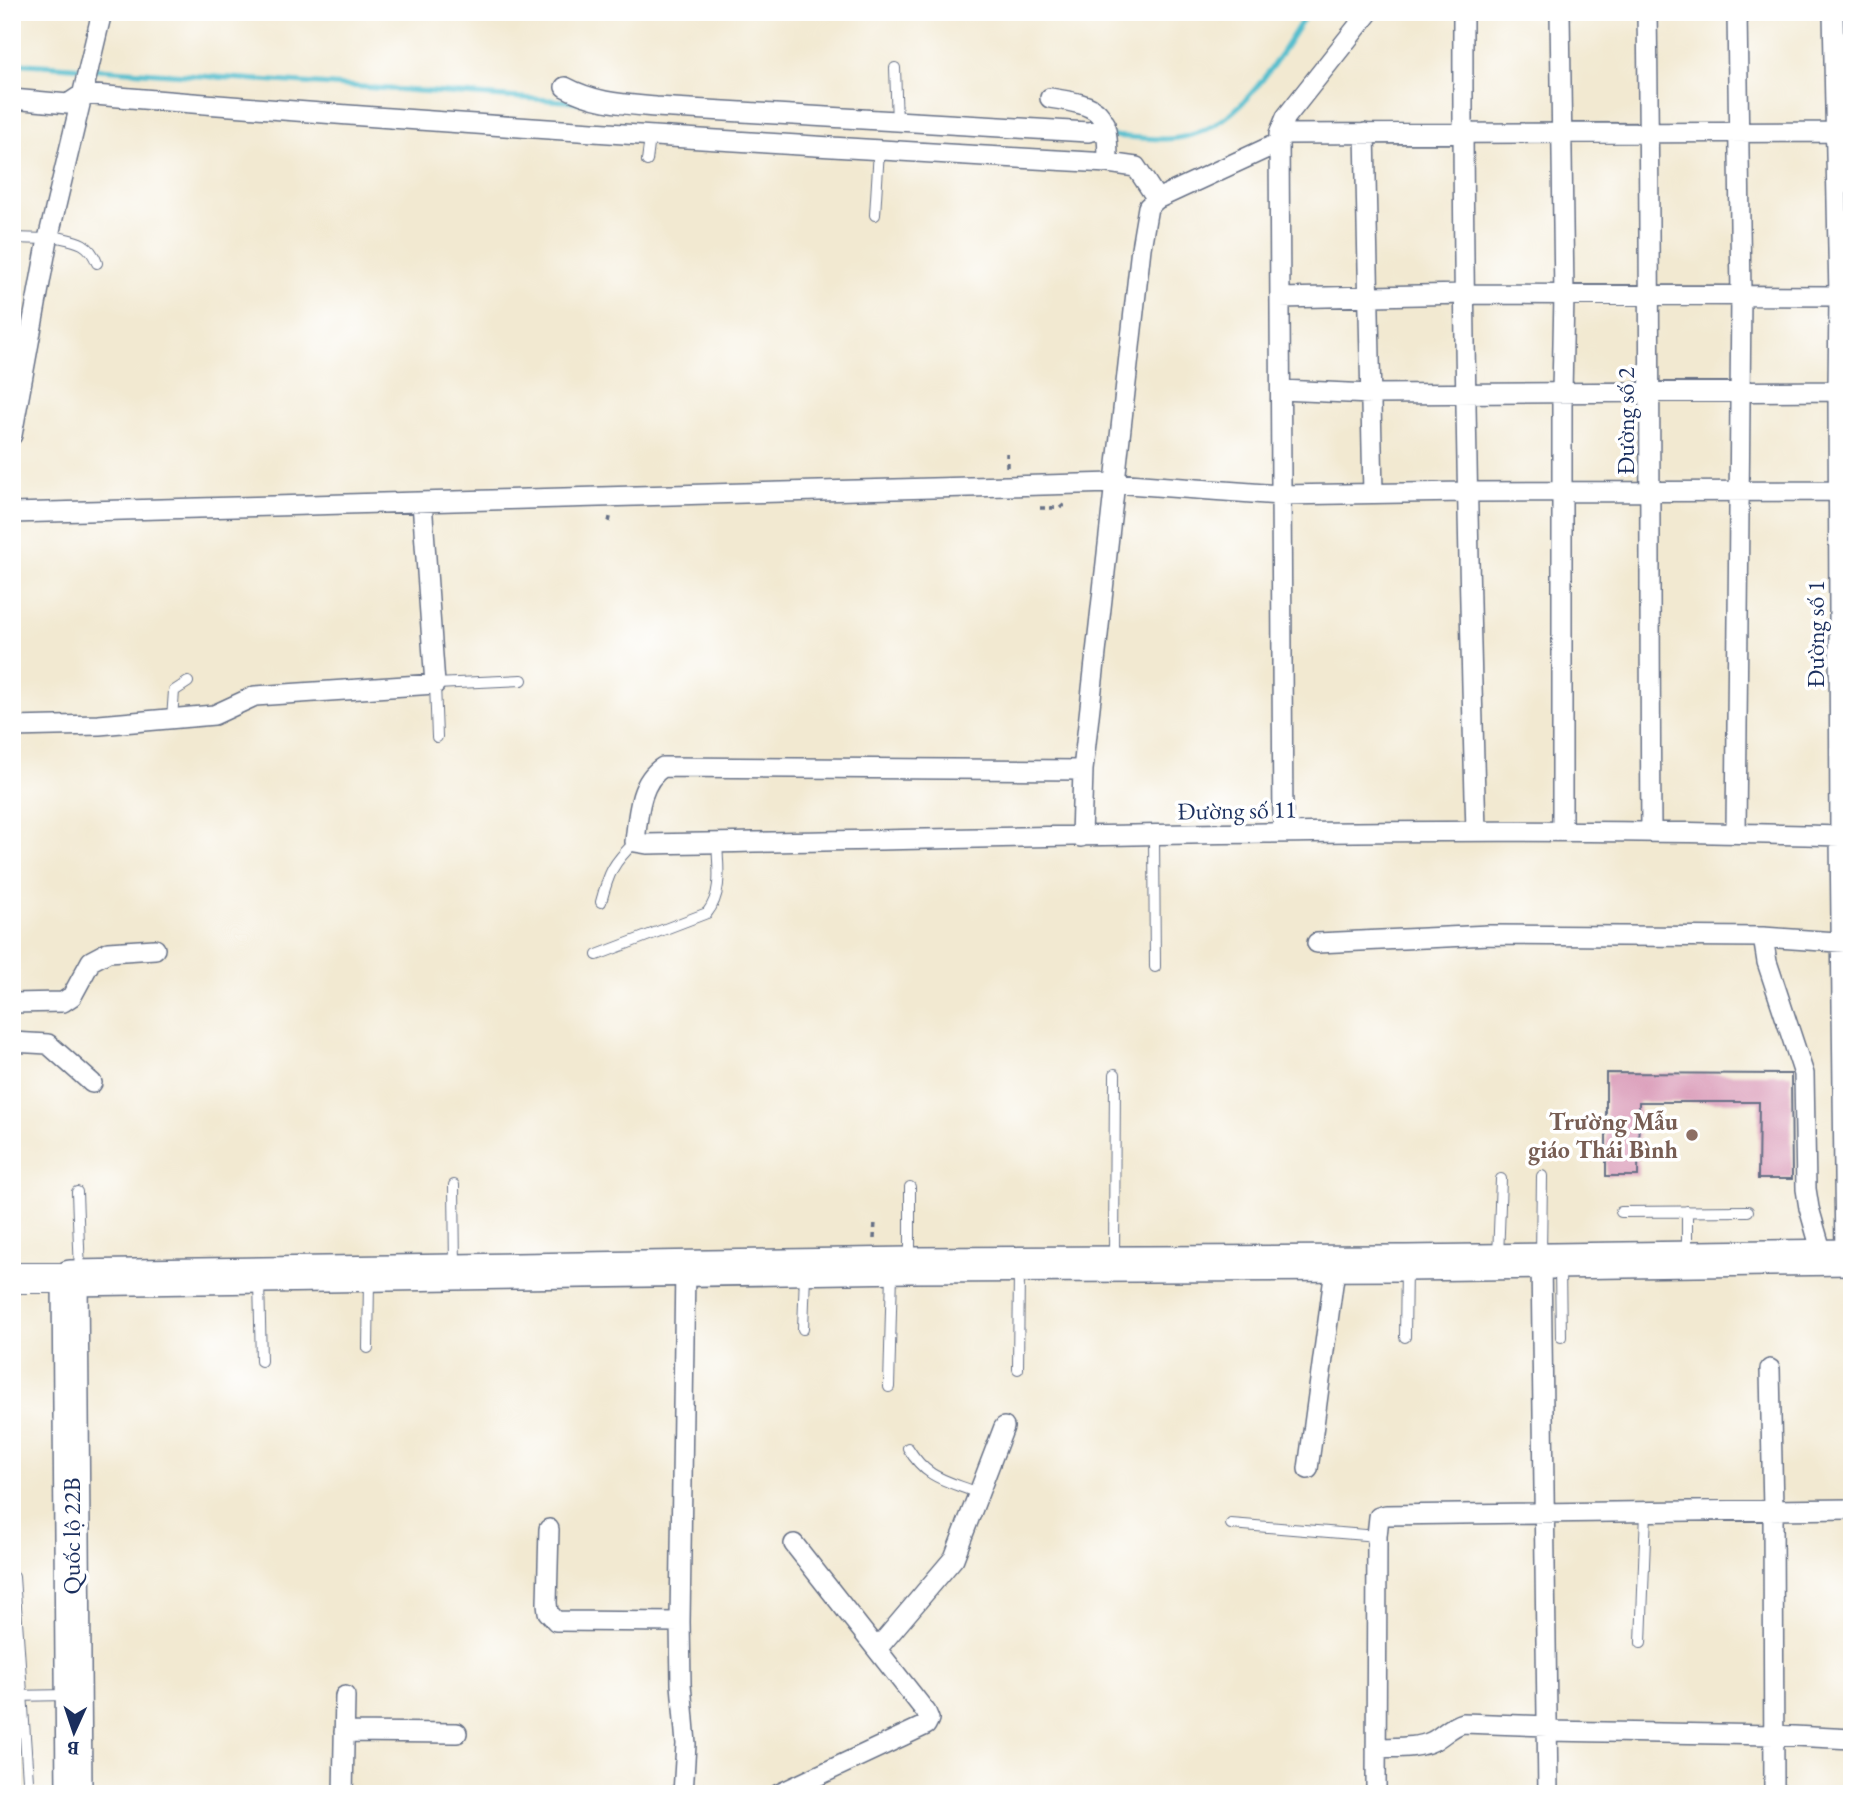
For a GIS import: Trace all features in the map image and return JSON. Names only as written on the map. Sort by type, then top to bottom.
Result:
[{"type":"highway","points":[[75,1278],[805,1266],[1406,1263],[1840,1257]]},
{"type":"highway","name":"Quốc lộ 22B","points":[[74,1794],[72,1695],[75,1278]]},
{"type":"main road","points":[[12,1278],[75,1278]]},
{"type":"street","points":[[12,435],[48,237],[102,12]]},
{"type":"street","points":[[1283,833],[1279,139],[1286,117],[1368,12]]},
{"type":"street","points":[[1463,12],[1466,295],[1464,393],[1476,831]]},
{"type":"street","points":[[1560,12],[1564,295],[1561,491],[1562,831]]},
{"type":"street","name":"Đường số 2","points":[[1647,12],[1651,295],[1651,831]]},
{"type":"street","points":[[1736,833],[1741,295],[1737,12]]},
{"type":"street","name":"Đường số 1","points":[[1833,12],[1839,296],[1840,836],[1847,943],[1840,1257]]},
{"type":"street","points":[[565,87],[584,97],[607,103],[1088,132],[1097,130],[1136,167],[1157,199]]},
{"type":"street","points":[[12,99],[68,104],[84,88]]},
{"type":"street","points":[[84,88],[321,114],[879,150],[1107,142]]},
{"type":"street","points":[[1049,98],[1085,103],[1096,111],[1107,142]]},
{"type":"street","points":[[1081,837],[1083,769],[1148,207],[1157,199],[1279,139],[1366,133],[1835,132]]},
{"type":"street","points":[[1366,133],[1373,494]]},
{"type":"street","points":[[1280,298],[1466,295],[1839,296]]},
{"type":"street","points":[[1281,390],[1371,394],[1838,391]]},
{"type":"street","points":[[12,513],[1114,483],[1280,495],[1839,491]]},
{"type":"street","points":[[12,727],[99,725],[214,715],[255,696],[435,684],[422,502]]},
{"type":"street","points":[[635,842],[646,783],[652,774],[663,767],[1083,769]]},
{"type":"street","name":"Đường số 11","points":[[635,842],[1476,831],[1651,831],[1840,836]]},
{"type":"street","points":[[1317,943],[1489,935],[1763,937],[1847,943]]},
{"type":"street","points":[[1763,937],[1767,962],[1804,1074],[1808,1208],[1840,1257]]},
{"type":"street","points":[[12,1003],[63,1002],[72,996],[91,961],[108,952],[155,949]]},
{"type":"street","points":[[12,1042],[48,1044],[92,1083]]},
{"type":"street","points":[[1548,1794],[1544,1513],[1550,1261]]},
{"type":"street","points":[[1308,1469],[1336,1262]]},
{"type":"street","points":[[683,1794],[686,1744],[680,1622],[685,1268]]},
{"type":"street","points":[[1770,1370],[1774,1794]]},
{"type":"street","points":[[877,1649],[954,1558],[1004,1427]]},
{"type":"street","points":[[1376,1794],[1379,1517],[1852,1509]]},
{"type":"street","points":[[548,1530],[547,1603],[548,1612],[556,1620],[680,1622]]},
{"type":"street","points":[[779,1794],[926,1725],[929,1719],[794,1544]]},
{"type":"street","points":[[343,1794],[345,1696]]},
{"type":"street","points":[[1377,1748],[1423,1745],[1463,1723],[1548,1729],[1852,1739]]},
{"type":"street","points":[[344,1732],[457,1733]]},
{"type":"lane","points":[[895,68],[897,121]]},
{"type":"lane","points":[[647,160],[650,137]]},
{"type":"lane","points":[[875,215],[879,150]]},
{"type":"lane","points":[[12,238],[48,237],[85,244],[92,250],[97,263]]},
{"type":"lane","points":[[437,737],[435,684],[522,680]]},
{"type":"lane","points":[[172,719],[174,691],[188,682]]},
{"type":"lane","points":[[1154,836],[1155,967]]},
{"type":"lane","points":[[601,902],[608,877],[617,859],[635,842]]},
{"type":"lane","points":[[597,955],[707,913],[714,903],[718,883],[717,843]]},
{"type":"lane","points":[[1115,1074],[1115,1263]]},
{"type":"lane","points":[[1542,1176],[1561,1337]]},
{"type":"lane","points":[[1498,1261],[1501,1179]]},
{"type":"lane","points":[[454,1185],[455,1272]]},
{"type":"lane","points":[[889,1387],[911,1188]]},
{"type":"lane","points":[[75,1278],[77,1192]]},
{"type":"lane","points":[[1687,1211],[1687,1259]]},
{"type":"lane","points":[[1621,1212],[1748,1211]]},
{"type":"lane","points":[[1405,1337],[1406,1263]]},
{"type":"lane","points":[[1018,1369],[1019,1264]]},
{"type":"lane","points":[[803,1329],[805,1266]]},
{"type":"lane","points":[[368,1348],[369,1273]]},
{"type":"lane","points":[[259,1275],[261,1361]]},
{"type":"lane","points":[[908,1448],[923,1469],[931,1475],[978,1493]]},
{"type":"lane","points":[[1641,1643],[1646,1512]]},
{"type":"lane","points":[[1231,1524],[1377,1535]]},
{"type":"lane","points":[[14,1577],[17,1696],[27,1780]]},
{"type":"lane","points":[[17,1696],[72,1695]]},
{"type":"building","points":[[1606,1073],[1791,1074],[1792,1179],[1758,1179],[1759,1102],[1639,1102],[1638,1176],[1606,1176]]},
{"type":"waterway","points":[[1112,136],[1166,139],[1191,135],[1213,126],[1233,112],[1266,75],[1308,12]]},
{"type":"waterway","points":[[12,63],[578,102]]},
{"type":"place","name":"Trường Mẫu giáo Thái Bình","points":[[1692,1135]]}]
